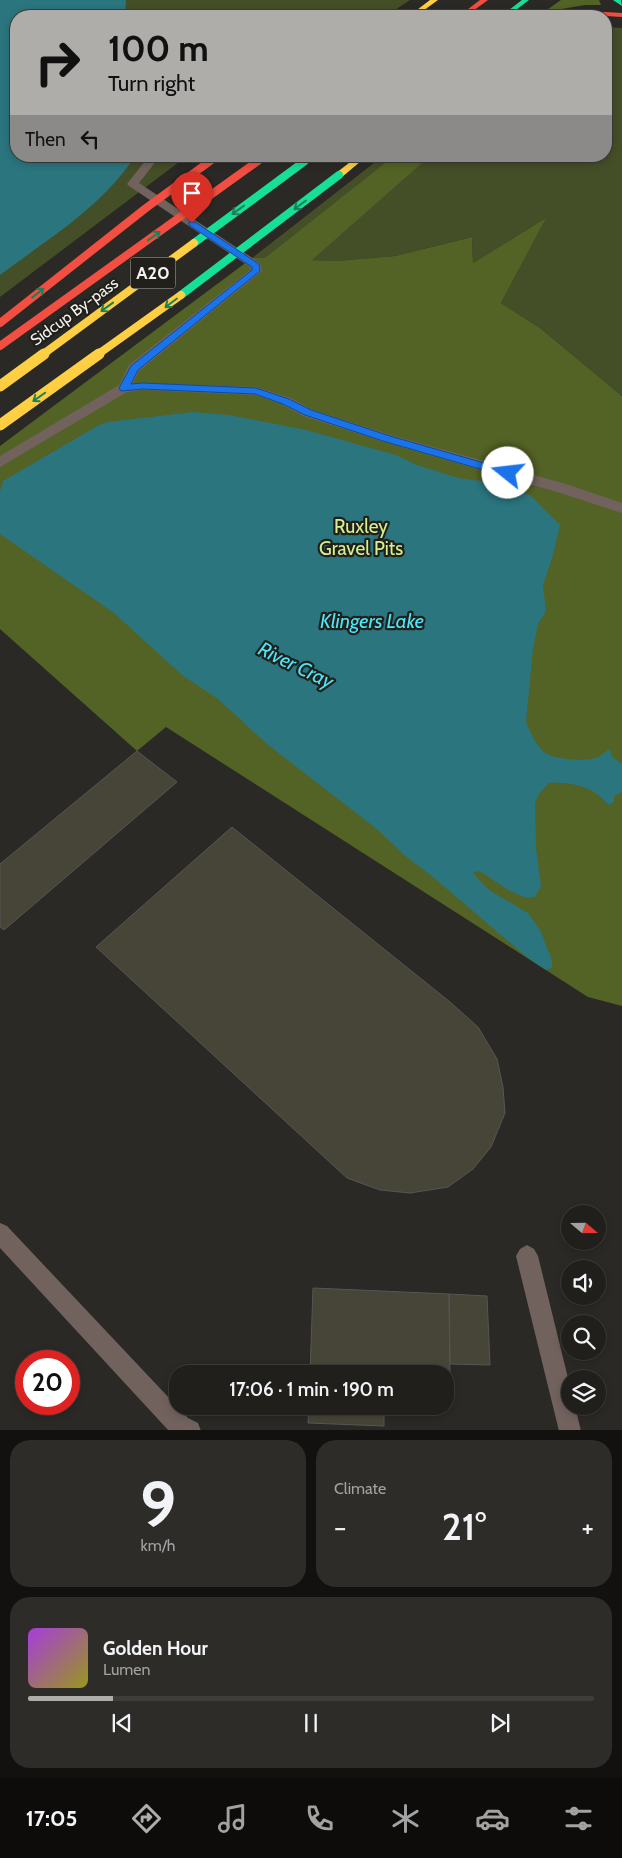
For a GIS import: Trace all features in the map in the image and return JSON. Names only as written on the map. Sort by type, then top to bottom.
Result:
[{"type":"main road","points":[[421,10],[435,0]]},
{"type":"main road","points":[[471,10],[485,0]]},
{"type":"main road","points":[[512,10],[526,0]]},
{"type":"main road","points":[[616,0],[622,4]]},
{"type":"main road","points":[[0,323],[146,208],[209,162]]},
{"type":"main road","name":"Sidcup By-pass","points":[[0,346],[257,162]]},
{"type":"main road","name":"Sidcup By-pass","points":[[0,386],[303,162]]},
{"type":"main road","name":"A20","points":[[0,425],[143,324],[355,162]]},
{"type":"lane","points":[[124,388],[134,368],[256,271],[256,266],[133,184],[150,162]]},
{"type":"lane","points":[[0,462],[124,388],[143,386],[256,391],[286,401],[308,412],[386,438],[561,488],[622,508]]},
{"type":"lane","points":[[0,1233],[180,1426],[190,1430]]},
{"type":"lane","points":[[527,1256],[570,1430]]},
{"type":"green space","points":[[0,0],[410,0],[395,10],[10,10],[10,162],[179,162],[0,297]]},
{"type":"green space","points":[[561,0],[599,0],[601,5],[585,5],[547,10]]},
{"type":"green space","points":[[612,27],[622,28],[622,396],[540,328],[501,303],[545,219],[473,263],[472,237],[395,256],[336,261],[252,258],[375,162],[612,162]]},
{"type":"green space","name":"Ruxley Gravel Pits","points":[[386,162],[423,162],[312,260],[336,261],[395,256],[472,237],[473,263],[546,218],[501,303],[540,328],[622,396],[622,1006],[588,997],[166,727],[137,751],[0,629],[0,446],[252,258],[265,258]]},
{"type":"water","points":[[0,0],[126,0],[125,10],[10,10],[10,162],[131,162],[107,191],[90,207],[0,275]]},
{"type":"water","name":"Klingers Lake","points":[[193,412],[229,415],[306,430],[396,455],[417,465],[458,478],[489,482],[530,495],[560,525],[543,585],[546,611],[538,624],[533,649],[526,722],[541,749],[555,757],[593,759],[610,750],[612,757],[622,764],[622,792],[614,796],[614,802],[608,805],[589,789],[566,783],[549,783],[539,794],[535,803],[536,848],[541,886],[535,897],[530,898],[516,894],[483,873],[477,871],[473,873],[489,890],[528,913],[540,930],[552,960],[552,968],[546,970],[528,958],[433,877],[404,855],[378,830],[267,744],[218,699],[182,675],[114,613],[0,534],[0,491],[3,481],[99,425],[108,422]]},
{"type":"building","points":[[137,751],[177,782],[4,930],[0,927],[0,864]]},
{"type":"building","points":[[232,827],[450,1002],[478,1027],[497,1059],[503,1087],[505,1113],[491,1147],[473,1169],[448,1187],[410,1193],[380,1190],[347,1178],[96,947]]},
{"type":"building","points":[[313,1288],[449,1294],[450,1365],[310,1365]]},
{"type":"building","points":[[449,1294],[487,1296],[490,1365],[450,1364]]},
{"type":"building","points":[[308,1415],[384,1415],[384,1426],[308,1423]]},
{"type":"traffic: fast","points":[[512,10],[526,0]]},
{"type":"traffic: fast","points":[[616,0],[622,4]]},
{"type":"traffic: fast","points":[[194,243],[304,162]]},
{"type":"traffic: fast","points":[[181,295],[339,175]]},
{"type":"traffic: slow","points":[[421,10],[435,0]]},
{"type":"traffic: slow","points":[[339,175],[355,162]]},
{"type":"traffic: slow","points":[[0,386],[194,243]]},
{"type":"traffic: slow","points":[[0,425],[181,295]]},
{"type":"traffic: jam","points":[[471,10],[485,0]]},
{"type":"traffic: jam","points":[[612,14],[622,15]]},
{"type":"traffic: jam","points":[[0,323],[146,208],[209,162]]},
{"type":"traffic: jam","points":[[0,346],[257,162]]},
{"type":"route","points":[[192,223],[256,266],[256,271],[134,368],[124,388],[143,386],[256,391],[286,401],[308,412],[386,438],[508,473]]},
{"type":"water label","name":"River Cray","points":[[296,665]]}]
